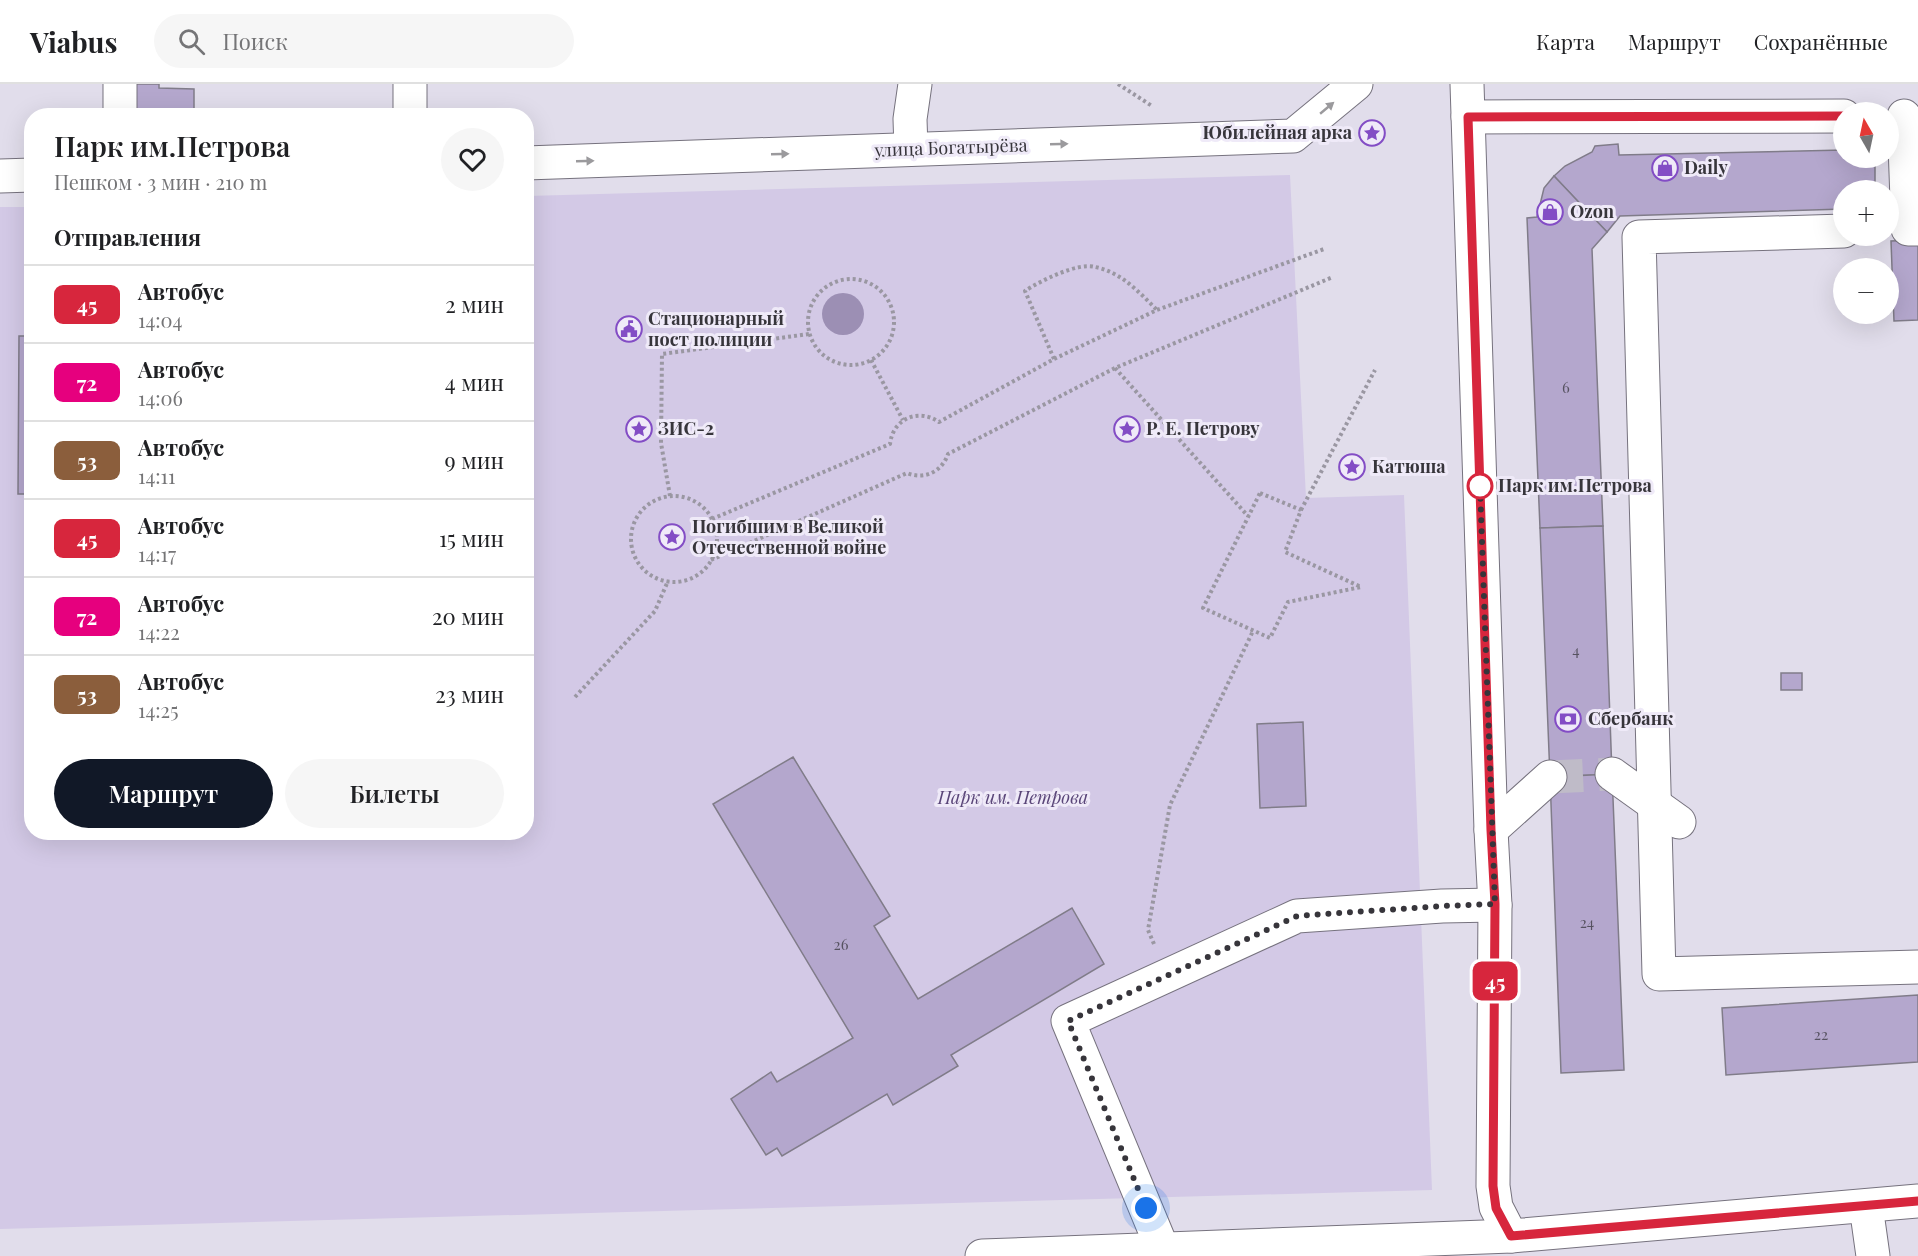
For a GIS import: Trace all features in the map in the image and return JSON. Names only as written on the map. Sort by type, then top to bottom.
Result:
[{"type":"street","points":[[120,84],[120,108]]},
{"type":"street","points":[[410,84],[410,108]]},
{"type":"street","points":[[911,149],[910,119],[915,84]]},
{"type":"street","name":"улица Богатырёва","points":[[534,163],[1293,136],[1356,84]]},
{"type":"street","points":[[1467,84],[1495,904],[1493,1186],[1496,1208],[1511,1236]]},
{"type":"street","points":[[1468,117],[1833,116]]},
{"type":"street","points":[[1904,116],[1905,229]]},
{"type":"street","points":[[0,176],[24,175]]},
{"type":"street","points":[[1833,231],[1639,237],[1667,813],[1659,974],[1918,967]]},
{"type":"street","points":[[1612,774],[1667,813]]},
{"type":"street","points":[[1491,830],[1550,777]]},
{"type":"street","points":[[1163,1250],[1068,1021],[1297,916],[1495,904]]},
{"type":"street","points":[[982,1256],[1163,1250],[1441,1247],[1511,1236],[1918,1201]]},
{"type":"street","points":[[1866,1206],[1873,1256]]},
{"type":"path","points":[[1118,84],[1161,112]]},
{"type":"path","points":[[712,519],[890,444],[895,428],[903,420],[920,415],[932,418],[939,423],[1054,359],[1157,310],[1324,249]]},
{"type":"path","points":[[1054,359],[1025,291],[1037,283],[1068,270],[1093,266],[1112,272],[1136,288],[1157,310]]},
{"type":"path","points":[[711,560],[906,473],[919,476],[931,474],[941,467],[948,454],[1115,368],[1333,277]]},
{"type":"path","points":[[838,280],[864,281],[878,289],[885,295],[894,318],[889,343],[884,350],[863,364],[846,365],[830,360],[817,349],[809,334],[807,317],[817,294],[838,280]]},
{"type":"path","points":[[670,496],[661,443],[662,354],[809,334]]},
{"type":"path","points":[[871,360],[903,420]]},
{"type":"path","points":[[1115,368],[1248,516]]},
{"type":"path","points":[[1301,510],[1260,493],[1203,608],[1270,638],[1288,602],[1361,586],[1285,552],[1301,510],[1375,370]]},
{"type":"path","points":[[670,496],[687,498],[702,506],[712,519],[717,536],[711,560],[700,573],[677,582],[652,576],[635,558],[630,542],[633,525],[641,511],[654,500],[670,496]]},
{"type":"path","points":[[575,697],[655,611],[668,581]]},
{"type":"path","points":[[1167,976],[1148,930],[1170,805],[1253,631]]},
{"type":"green space","name":"Парк им. Петрова","points":[[1290,175],[1306,498],[1404,495],[1432,1190],[0,1229],[0,207],[24,207],[24,840],[534,840],[534,196]]},
{"type":"shaded area","points":[[843,293],[851,294],[858,299],[863,306],[863,322],[858,329],[851,334],[843,335],[835,334],[828,329],[823,322],[822,314],[823,306],[828,299],[835,294]]},
{"type":"building","points":[[133,84],[159,84],[159,88],[194,89],[194,108],[133,108]]},
{"type":"building","points":[[1618,144],[1619,155],[1833,150],[1833,168],[1875,168],[1875,180],[1833,180],[1833,209],[1620,216],[1607,232],[1554,176],[1565,166],[1592,152],[1595,146]]},
{"type":"building","points":[[1554,176],[1607,232],[1592,249],[1603,526],[1540,528],[1527,218],[1537,217],[1544,188]]},
{"type":"building","points":[[1918,240],[1918,320],[1899,321],[1899,258],[1892,258],[1891,246],[1899,246],[1899,241]]},
{"type":"building","points":[[19,336],[24,336],[24,494],[18,494]]},
{"type":"building","points":[[1603,526],[1612,774],[1550,777],[1540,528]]},
{"type":"building","points":[[1781,673],[1802,673],[1802,690],[1781,690]]},
{"type":"building","points":[[1303,722],[1306,806],[1260,808],[1257,724]]},
{"type":"building","points":[[793,757],[890,916],[874,926],[918,999],[1072,908],[1104,964],[951,1055],[958,1066],[893,1105],[887,1094],[782,1156],[777,1148],[766,1155],[731,1099],[771,1072],[777,1082],[853,1038],[713,804]]},
{"type":"building","points":[[1612,774],[1624,1070],[1561,1073],[1550,777]]},
{"type":"building","points":[[1918,995],[1918,1062],[1726,1075],[1722,1008]]},
{"type":"tunnel","points":[[1550,777],[1612,774]]},
{"type":"bus line","name":"45","points":[[1833,116],[1468,117],[1495,904],[1493,1186],[1496,1208],[1511,1236],[1918,1201]]},
{"type":"place","name":"Юбилейная арка","points":[[1372,133]]},
{"type":"place","name":"Daily","points":[[1665,168]]},
{"type":"place","name":"Ozon","points":[[1550,212]]},
{"type":"place","name":"Стационарный пост полиции","points":[[629,329]]},
{"type":"place","name":"ЗИС-2","points":[[639,429]]},
{"type":"place","name":"Р. Е. Петрову","points":[[1127,429]]},
{"type":"place","name":"Катюша","points":[[1352,467]]},
{"type":"place","name":"Парк им.Петрова","points":[[1480,486]]},
{"type":"place","name":"Погибшим в Великой Отечественной войне","points":[[672,537]]},
{"type":"place","name":"Сбербанк","points":[[1568,719]]},
{"type":"route","points":[[1146,1208],[1068,1021],[1297,916],[1495,904],[1480,486]]}]
